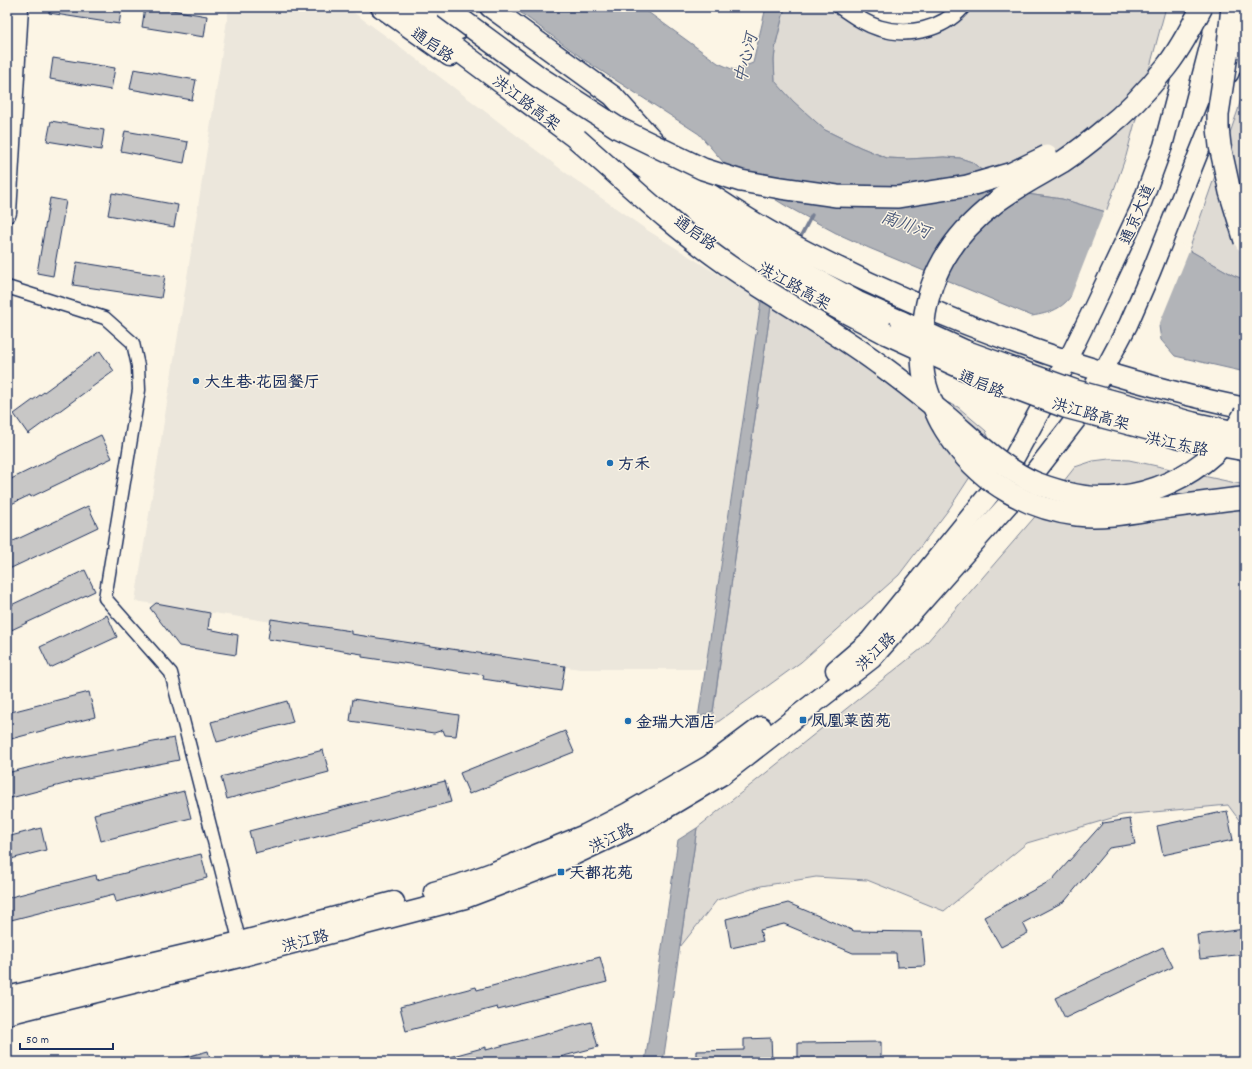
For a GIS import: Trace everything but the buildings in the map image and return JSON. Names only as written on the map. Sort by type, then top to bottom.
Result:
[{"type":"highway","name":"洪江路高架","points":[[400,7],[659,199],[735,251],[805,291],[885,333],[962,368],[1065,407],[1190,440],[1245,450]]},
{"type":"highway","name":"洪江路高架","points":[[428,7],[708,216],[857,302],[965,351],[1076,391],[1193,423],[1245,434]]},
{"type":"highway","points":[[444,7],[538,77],[618,128],[703,169],[741,181],[781,188],[837,196],[898,197],[966,186],[1012,173],[1054,153],[1087,129],[1118,103],[1156,61],[1200,7]]},
{"type":"highway","points":[[1200,7],[1182,43],[1166,67],[1147,90],[1104,131],[1064,161],[1032,179],[996,203],[973,221],[949,248],[936,274],[927,302],[922,356],[925,382],[942,426],[964,456],[990,481],[1011,494],[1033,504],[1052,510],[1079,515],[1111,515],[1245,497]]},
{"type":"highway","points":[[1232,7],[1227,55],[1218,114],[1218,128],[1220,146],[1230,192],[1245,241]]},
{"type":"highway","points":[[1227,55],[1227,93],[1231,151],[1245,204]]},
{"type":"highway","points":[[577,139],[686,235],[731,267],[836,334],[876,362],[1006,465],[1036,483],[1069,493],[1098,498],[1128,495],[1156,488],[1183,476],[1212,455],[1228,439],[1245,413]]},
{"type":"main road","points":[[7,57],[9,7]]},
{"type":"main road","points":[[7,213],[19,7]]},
{"type":"main road","name":"通启路","points":[[381,7],[570,140],[708,242],[805,302],[880,340],[1040,408]]},
{"type":"main road","name":"通启路","points":[[436,7],[489,46],[706,192],[739,213],[806,251],[872,284],[996,335],[1067,361]]},
{"type":"main road","points":[[490,7],[613,96],[676,167],[706,192]]},
{"type":"main road","name":"通京大道","points":[[1040,408],[1067,361],[1140,208],[1163,146],[1200,7]]},
{"type":"main road","points":[[1076,419],[1128,325],[1171,223],[1245,34]]},
{"type":"main road","points":[[1067,361],[1103,372],[1245,408]]},
{"type":"main road","name":"洪江东路","points":[[1040,408],[1141,436],[1245,458]]},
{"type":"main road","name":"洪江路","points":[[7,1014],[242,949],[479,878],[585,835],[628,813],[709,766],[822,683],[870,641],[1004,476],[1024,441],[1040,408]]},
{"type":"main road","name":"洪江路","points":[[7,997],[242,949],[465,898],[554,864],[639,824],[723,774],[872,658],[1024,485],[1076,419]]},
{"type":"street","points":[[841,7],[863,21],[880,28],[905,32],[926,30],[958,11],[962,7]]},
{"type":"street","points":[[7,287],[105,318],[133,343],[138,366],[139,390],[105,598],[171,673],[242,949]]},
{"type":"shaded area","points":[[229,7],[346,7],[570,176],[647,230],[761,301],[705,669],[580,669],[135,601]]},
{"type":"shaded area","points":[[785,7],[828,7],[840,14],[923,35],[966,7],[1166,7],[1126,156],[1106,212],[1062,199],[1020,193],[997,183],[972,162],[960,158],[887,158],[825,130],[792,101],[775,82],[774,60],[776,43]]},
{"type":"shaded area","points":[[1242,94],[1245,94],[1245,280],[1233,275],[1189,250],[1238,110]]},
{"type":"shaded area","points":[[771,306],[841,349],[918,390],[958,407],[986,431],[989,439],[989,448],[949,509],[899,575],[801,662],[711,727]]},
{"type":"shaded area","points":[[1109,459],[1129,460],[1245,485],[1245,828],[1228,805],[1122,815],[1027,843],[944,911],[867,880],[816,877],[761,886],[717,900],[680,947],[697,828],[921,649],[1045,505],[1075,467],[1093,461]]},
{"type":"water","name":"南川河","points":[[513,7],[641,7],[718,63],[734,70],[753,63],[766,7],[785,7],[776,43],[774,60],[775,81],[793,101],[825,130],[887,158],[908,159],[944,157],[960,158],[972,162],[987,175],[1020,193],[1062,199],[1106,212],[1189,250],[1233,275],[1245,280],[1245,372],[1175,356],[1161,340],[1159,326],[1073,293],[1060,307],[1032,316],[836,233],[786,206],[747,182],[724,163],[699,134],[586,61]]},
{"type":"water","points":[[761,301],[771,306],[713,711],[698,718]]},
{"type":"water","points":[[697,828],[663,1062],[645,1062],[678,840]]},
{"type":"pier","points":[[1105,209],[1190,249],[1157,330],[1157,327],[1074,295],[1069,301]]},
{"type":"waterway","points":[[799,240],[812,215]]},
{"type":"place","name":"大生巷·花园餐厅","points":[[196,381]]},
{"type":"place","name":"方禾","points":[[610,463]]},
{"type":"place","name":"凤凰莱茵苑","points":[[803,720]]},
{"type":"place","name":"金瑞大酒店","points":[[628,721]]},
{"type":"place","name":"天都花苑","points":[[561,872]]},
{"type":"water label","name":"中心河","points":[[745,58]]}]
